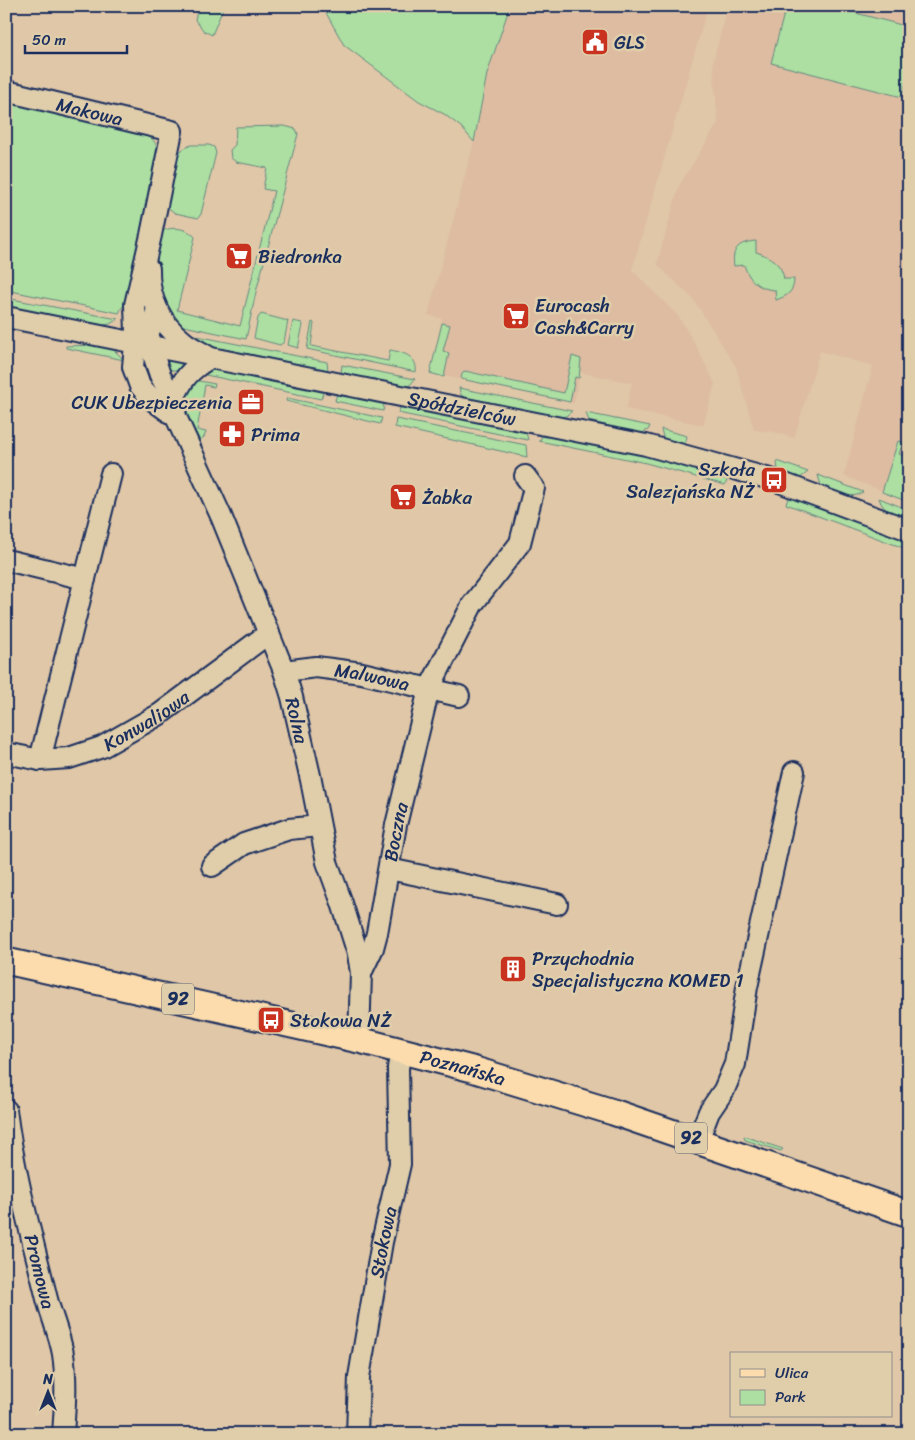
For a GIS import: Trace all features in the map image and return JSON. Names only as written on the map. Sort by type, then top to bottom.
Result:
[{"type":"main road","name":"Poznańska","points":[[6,961],[401,1050],[613,1112],[909,1214]]},
{"type":"street","name":"Makowa","points":[[6,91],[172,131],[151,235]]},
{"type":"street","points":[[151,235],[135,305],[136,333],[142,344],[148,335],[157,310]]},
{"type":"street","points":[[151,235],[149,276],[151,292],[157,310],[183,341],[210,358],[192,369],[185,377],[174,409]]},
{"type":"street","points":[[107,337],[135,305]]},
{"type":"street","name":"Spółdzielców","points":[[6,317],[655,447],[774,480],[909,530]]},
{"type":"street","name":"Rolna","points":[[142,344],[133,367],[140,386],[154,401],[174,409],[221,516],[284,671],[292,696],[327,862],[358,954],[361,973],[359,1040]]},
{"type":"street","points":[[40,760],[111,474]]},
{"type":"street","name":"Boczna","points":[[361,973],[373,948],[377,933],[396,825],[429,689],[472,605],[520,543],[534,488],[525,476]]},
{"type":"street","points":[[6,560],[85,579]]},
{"type":"street","name":"Konwaliowa","points":[[6,753],[40,760],[69,758],[102,747],[160,714],[269,633]]},
{"type":"street","name":"Malwowa","points":[[284,671],[316,667],[362,673],[459,696]]},
{"type":"street","points":[[698,1140],[709,1112],[724,1090],[736,1064],[747,987],[794,772]]},
{"type":"street","points":[[212,866],[244,844],[288,829],[320,826]]},
{"type":"street","points":[[389,869],[558,904]]},
{"type":"street","name":"Stokowa","points":[[357,1434],[359,1377],[382,1242],[400,1164],[398,1068],[401,1050]]},
{"type":"street","name":"Promowa","points":[[6,1110],[8,1143],[63,1352],[66,1392],[64,1434]]},
{"type":"shaded area","points":[[510,6],[708,6],[632,270],[679,317],[715,384],[703,425],[626,409],[632,383],[580,372],[574,403],[430,373],[442,323],[441,318],[428,315],[474,142],[487,74]]},
{"type":"shaded area","points":[[728,6],[909,6],[909,501],[844,476],[873,366],[820,351],[794,438],[774,432],[754,430],[736,367],[694,300],[657,264],[679,186],[718,123],[713,62]]},
{"type":"green space","points":[[198,6],[224,6],[212,35],[204,31],[195,20]]},
{"type":"green space","points":[[320,6],[510,6],[487,74],[474,142],[461,127],[444,114],[419,101],[344,45],[325,11]]},
{"type":"green space","points":[[786,6],[829,6],[909,27],[909,70],[902,97],[771,63]]},
{"type":"green space","points":[[6,98],[141,131],[154,142],[159,159],[127,308],[122,307],[119,313],[6,290]]},
{"type":"green space","points":[[284,126],[296,129],[298,134],[256,292],[246,339],[179,325],[168,316],[154,276],[155,253],[162,231],[180,229],[195,237],[177,310],[240,326],[274,191],[263,189],[267,168],[236,162],[231,158],[230,150],[235,145],[236,127]]},
{"type":"green space","points":[[191,145],[209,145],[214,147],[216,153],[201,214],[198,218],[175,213],[166,206],[176,156],[183,149]]},
{"type":"green space","points":[[756,241],[756,252],[774,261],[781,269],[784,279],[794,279],[793,287],[789,293],[776,300],[775,290],[764,288],[755,283],[744,265],[734,266],[735,250],[745,243]]},
{"type":"green space","points":[[6,298],[118,319],[110,324],[103,325],[6,307]]},
{"type":"green space","points":[[261,314],[288,321],[284,342],[280,345],[254,338],[258,318]]},
{"type":"green space","points":[[293,321],[303,325],[298,348],[288,345]]},
{"type":"green space","points":[[312,322],[314,323],[311,346],[388,361],[390,350],[399,352],[412,359],[416,372],[307,349]]},
{"type":"green space","points":[[442,323],[450,325],[443,351],[449,353],[444,377],[430,373]]},
{"type":"green space","points":[[182,333],[327,362],[328,370],[204,345]]},
{"type":"green space","points":[[97,345],[113,349],[124,360],[66,348],[66,346]]},
{"type":"green space","points":[[572,356],[581,359],[579,378],[575,377],[570,402],[461,379],[465,371],[564,393]]},
{"type":"green space","points":[[162,358],[191,364],[182,372],[163,368]]},
{"type":"green space","points":[[342,365],[415,379],[409,386],[341,373]]},
{"type":"green space","points":[[210,367],[324,390],[321,399],[196,373]]},
{"type":"green space","points":[[194,380],[215,384],[214,387],[205,385],[197,430],[206,432],[200,441],[189,418],[186,404],[189,389]]},
{"type":"green space","points":[[459,388],[572,411],[566,416],[561,417],[464,397],[461,395]]},
{"type":"green space","points":[[337,393],[381,401],[384,406],[383,411],[335,401]]},
{"type":"green space","points":[[287,398],[382,418],[380,424],[286,401]]},
{"type":"green space","points":[[406,406],[522,429],[526,432],[528,440],[398,413],[400,408]]},
{"type":"green space","points":[[586,413],[650,426],[648,430],[640,434],[589,421]]},
{"type":"green space","points":[[396,419],[526,445],[527,457],[395,427]]},
{"type":"green space","points":[[661,429],[687,436],[685,444],[666,439],[663,437]]},
{"type":"green space","points":[[549,434],[650,457],[728,478],[725,485],[646,463],[539,441],[543,435]]},
{"type":"green space","points":[[898,441],[903,442],[899,454],[909,457],[909,502],[882,492]]},
{"type":"green space","points":[[777,461],[808,472],[800,478],[778,471]]},
{"type":"green space","points":[[818,475],[863,492],[853,496],[821,486]]},
{"type":"green space","points":[[789,496],[909,540],[909,550],[786,504]]},
{"type":"green space","points":[[879,498],[909,510],[909,520],[887,510]]},
{"type":"green space","points":[[744,1136],[783,1149],[781,1151],[745,1140]]},
{"type":"place","name":"GLS","points":[[595,42]]},
{"type":"place","name":"Biedronka","points":[[239,256]]},
{"type":"place","name":"Eurocash Cash&Carry","points":[[516,316]]},
{"type":"place","name":"CUK Ubezpieczenia","points":[[251,402]]},
{"type":"place","name":"Prima","points":[[232,434]]},
{"type":"place","name":"Szkoła Salezjańska NŻ","points":[[774,480]]},
{"type":"place","name":"Żabka","points":[[403,497]]},
{"type":"place","name":"Przychodnia Specjalistyczna KOMED 1","points":[[513,969]]},
{"type":"place","name":"Stokowa NŻ","points":[[271,1020]]}]
